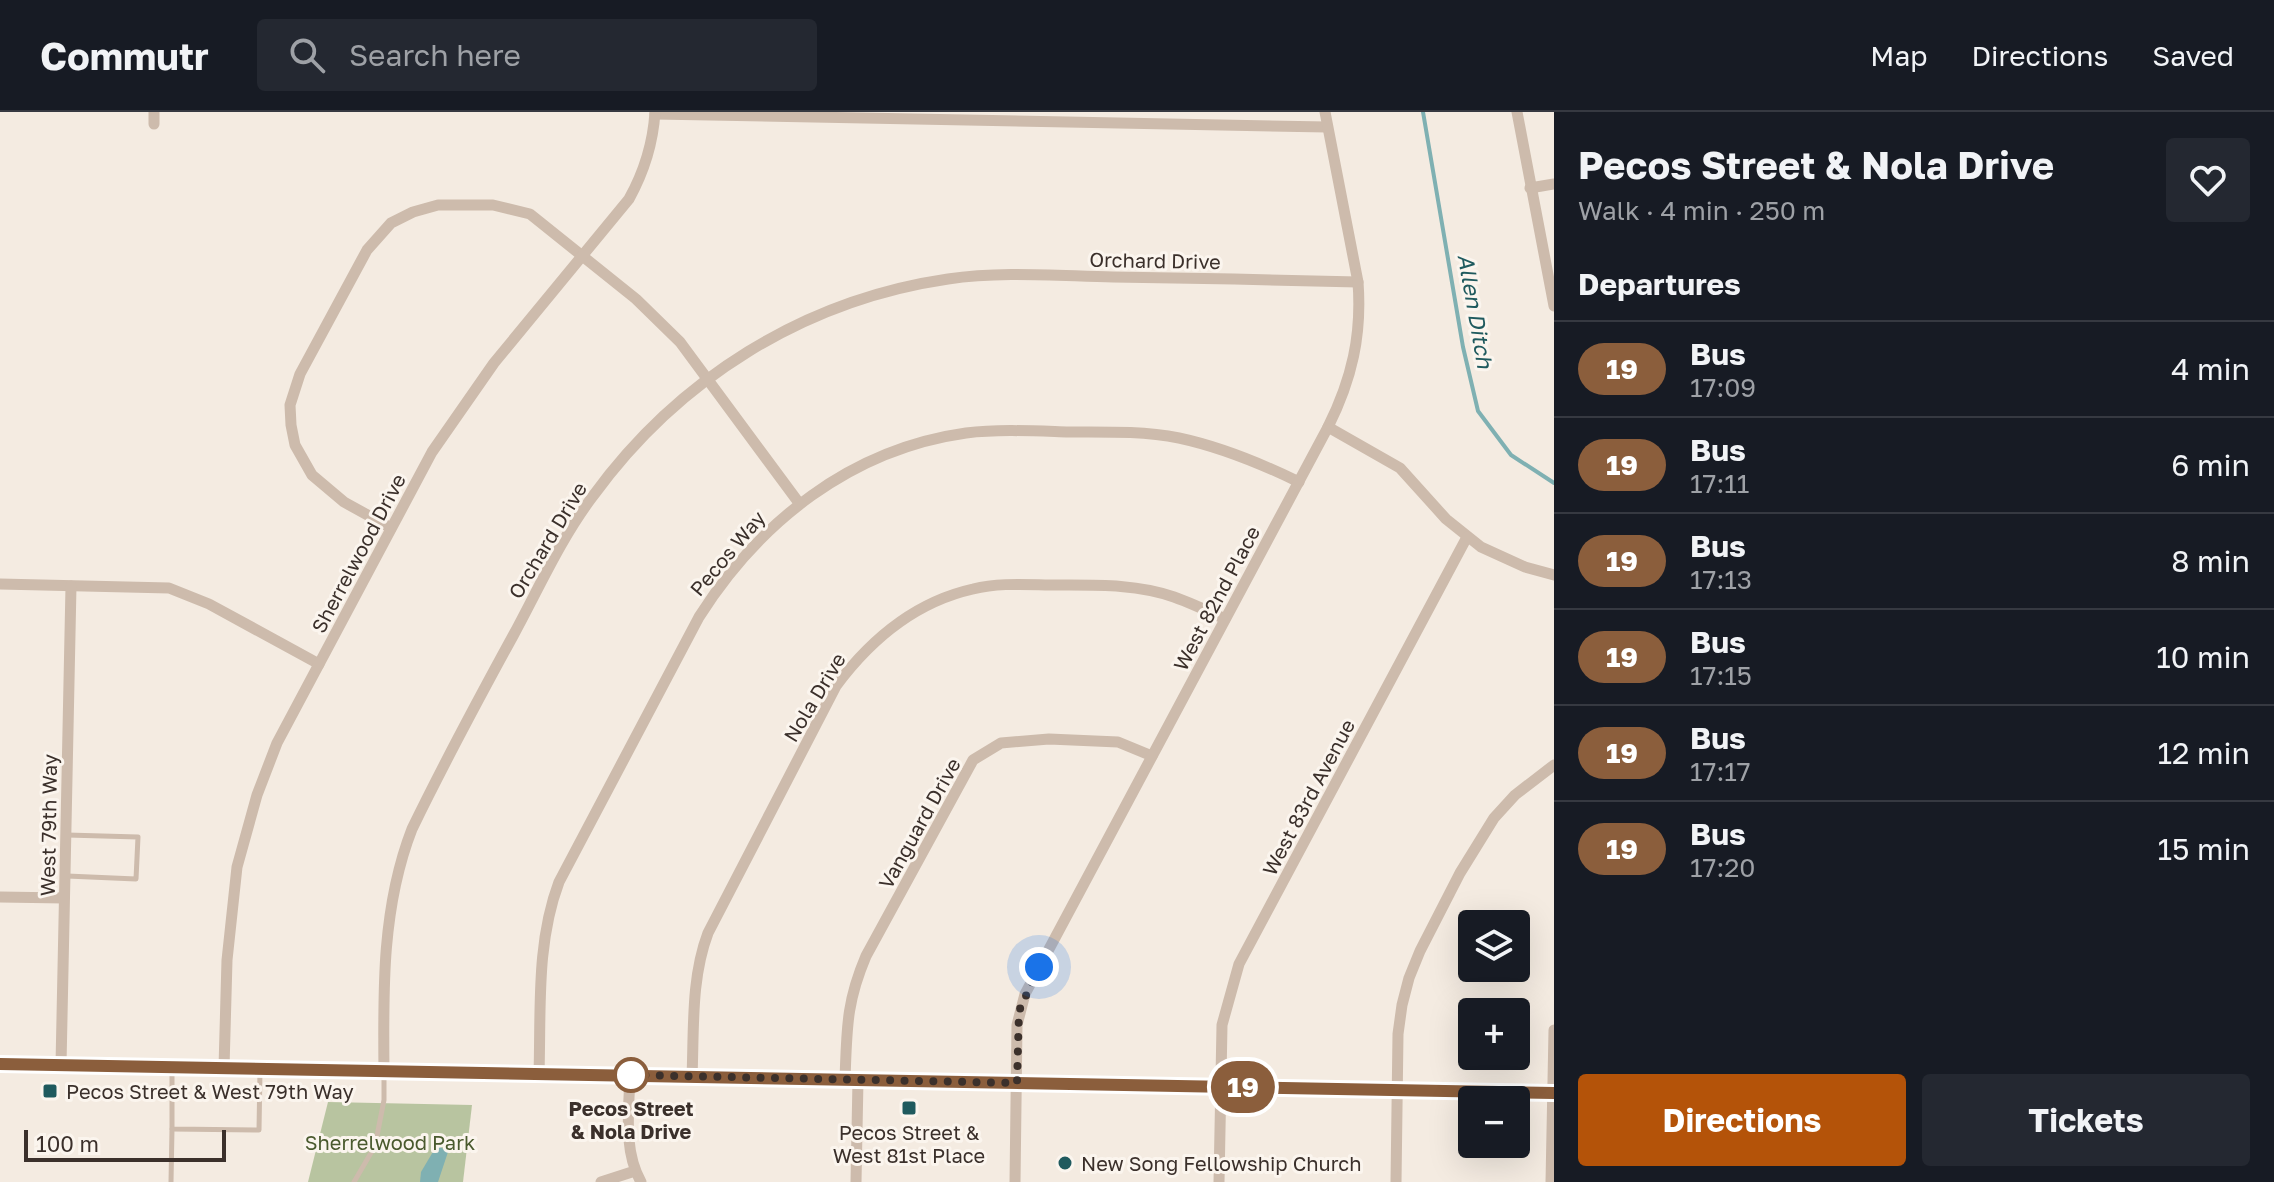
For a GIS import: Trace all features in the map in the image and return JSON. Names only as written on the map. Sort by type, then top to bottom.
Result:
[{"type":"main road","points":[[0,1064],[1553,1093]]},
{"type":"street","name":"West 82nd Place","points":[[1015,1182],[1017,1025],[1025,994],[1328,427],[1354,366],[1360,311],[1358,282],[1325,112]]},
{"type":"street","points":[[1517,112],[1554,306]]},
{"type":"street","points":[[655,113],[1327,127]]},
{"type":"street","name":"Sherrelwood Drive","points":[[224,1068],[232,904],[246,831],[270,760],[432,452],[519,332],[618,213],[637,184],[651,147],[655,113]]},
{"type":"street","points":[[1530,188],[1554,184]]},
{"type":"street","points":[[391,528],[344,502],[312,475],[295,445],[290,405],[294,387],[367,250],[391,223],[413,212],[438,205],[493,205],[530,214],[661,321],[799,503]]},
{"type":"street","name":"Orchard Drive","points":[[384,1071],[389,922],[395,881],[412,829],[482,693],[580,515],[632,447],[705,379],[766,340],[803,322],[895,290],[949,279],[1055,275],[1358,282]]},
{"type":"street","points":[[1328,427],[1400,468],[1446,519],[1467,537],[1509,561],[1554,575]]},
{"type":"street","name":"Pecos Way","points":[[539,1074],[542,956],[545,928],[559,882],[705,606],[719,584],[758,539],[799,503],[846,474],[889,454],[965,433],[1006,431],[1138,433],[1179,438],[1233,453],[1299,482]]},
{"type":"street","name":"West 83rd Avenue","points":[[1219,1182],[1222,1025],[1239,964],[1467,537]]},
{"type":"street","points":[[0,584],[169,588],[185,593],[319,664]]},
{"type":"street","name":"Nola Drive","points":[[692,1077],[699,962],[708,933],[836,686],[873,642],[909,615],[940,599],[973,589],[1007,584],[1092,585],[1152,591],[1173,596],[1225,619]]},
{"type":"street","name":"West 79th Way","points":[[61,1065],[71,586]]},
{"type":"street","name":"Vanguard Drive","points":[[856,1182],[847,1018],[857,979],[866,956],[973,760],[1001,743],[1049,739],[1118,742],[1152,756]]},
{"type":"street","points":[[1396,1182],[1398,1034],[1402,1005],[1420,951],[1460,873],[1494,818],[1515,795],[1554,765]]},
{"type":"street","points":[[0,897],[64,898]]},
{"type":"street","points":[[1551,1182],[1554,1030]]},
{"type":"street","points":[[601,1182],[638,1177],[629,1132],[630,1075]]},
{"type":"lane","points":[[65,876],[136,879],[138,837],[66,835]]},
{"type":"lane","points":[[171,1182],[172,1067]]},
{"type":"lane","points":[[172,1129],[259,1130],[260,1069]]},
{"type":"lane","points":[[354,1182],[375,1146],[384,1100],[384,1071]]},
{"type":"green space","name":"Sherrelwood Park","points":[[328,1102],[472,1105],[463,1182],[308,1182]]},
{"type":"water","points":[[437,1145],[448,1152],[438,1182],[420,1182],[421,1172]]},
{"type":"waterway","name":"Allen Ditch","points":[[1423,112],[1463,347],[1478,411],[1511,455],[1554,483]]},
{"type":"bus line","name":"19","points":[[0,1064],[1554,1093]]},
{"type":"place","name":"Pecos Street & Nola Drive","points":[[631,1075]]},
{"type":"place","name":"Pecos Street & West 79th Way","points":[[50,1091]]},
{"type":"place","name":"Pecos Street & West 81st Place","points":[[909,1108]]},
{"type":"place","name":"New Song Fellowship Church","points":[[1065,1163]]},
{"type":"route","points":[[631,1075],[1017,1083],[1019,1011],[1039,967]]}]
